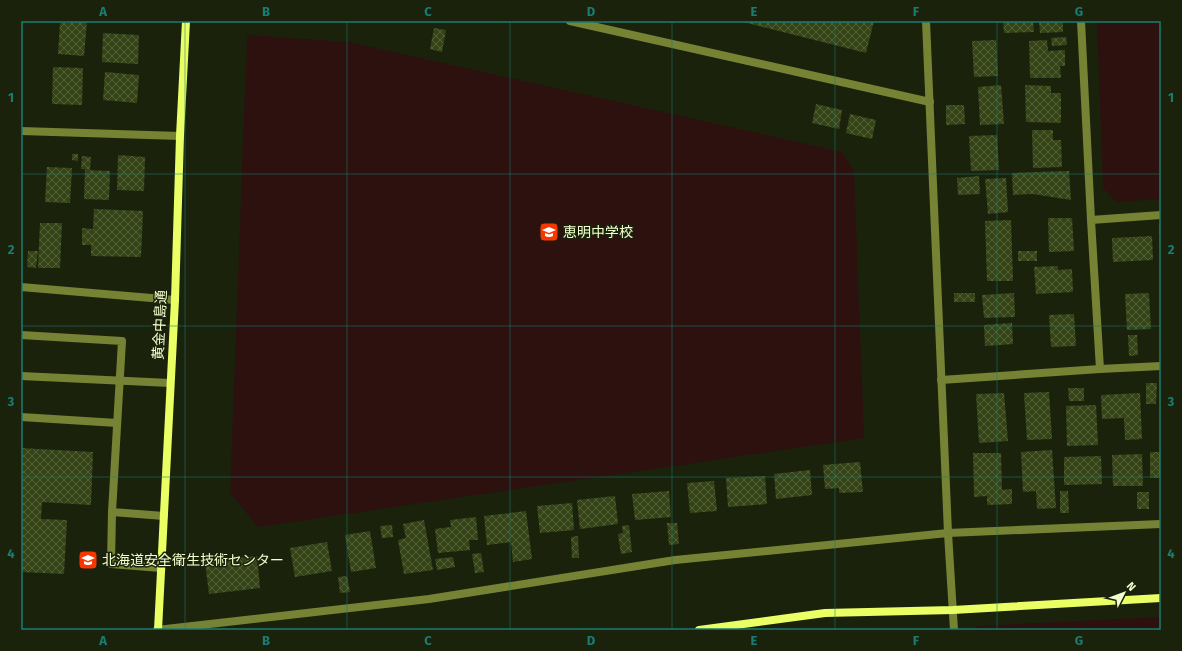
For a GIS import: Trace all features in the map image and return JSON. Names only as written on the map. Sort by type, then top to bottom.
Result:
[{"type":"street","name":"黄金中島通","points":[[157,630],[175,300],[180,136],[186,21]]},
{"type":"street","points":[[570,21],[930,102]]},
{"type":"street","points":[[926,21],[948,533],[954,630]]},
{"type":"street","points":[[1081,21],[1100,369]]},
{"type":"street","points":[[21,131],[180,136]]},
{"type":"street","points":[[1091,220],[1161,215]]},
{"type":"street","points":[[21,288],[175,300]]},
{"type":"street","points":[[21,335],[122,341],[112,512],[111,564],[161,568]]},
{"type":"street","points":[[941,380],[1161,366]]},
{"type":"street","points":[[21,376],[120,382],[170,383]]},
{"type":"street","points":[[21,417],[117,423]]},
{"type":"street","points":[[112,512],[164,516]]},
{"type":"street","points":[[157,630],[429,599],[675,560],[948,533],[1161,524]]},
{"type":"street","points":[[699,630],[825,613],[953,610],[1161,598]]},
{"type":"shaded area","points":[[1097,21],[1161,21],[1161,199],[1116,202],[1103,188]]},
{"type":"shaded area","name":"恵明中学校","points":[[247,35],[349,42],[842,152],[854,171],[864,438],[258,527],[230,493]]},
{"type":"shaded area","points":[[1161,617],[1161,630],[976,630],[976,626]]},
{"type":"building","points":[[69,21],[87,21],[84,56],[58,54],[60,23],[69,23]]},
{"type":"building","points":[[739,21],[874,21],[866,53]]},
{"type":"building","points":[[1003,21],[1033,21],[1034,32],[1004,33]]},
{"type":"building","points":[[1039,21],[1063,21],[1063,32],[1040,33]]},
{"type":"building","points":[[434,28],[446,30],[442,52],[430,49]]},
{"type":"building","points":[[103,33],[139,35],[138,64],[102,62]]},
{"type":"building","points":[[1066,37],[1067,45],[1052,46],[1051,38]]},
{"type":"building","points":[[996,40],[998,76],[974,77],[972,41]]},
{"type":"building","points":[[1047,40],[1048,51],[1065,50],[1065,66],[1060,66],[1061,78],[1030,78],[1029,41]]},
{"type":"building","points":[[53,67],[83,68],[82,105],[52,104]]},
{"type":"building","points":[[105,72],[139,75],[137,103],[103,100]]},
{"type":"building","points":[[1001,85],[1004,124],[980,125],[978,87]]},
{"type":"building","points":[[1025,85],[1051,86],[1051,93],[1061,93],[1061,123],[1026,122]]},
{"type":"building","points":[[816,104],[842,110],[839,129],[812,123]]},
{"type":"building","points":[[946,105],[964,105],[965,124],[946,125]]},
{"type":"building","points":[[850,114],[876,120],[872,139],[846,133]]},
{"type":"building","points":[[1032,130],[1053,130],[1053,140],[1061,140],[1062,167],[1033,168]]},
{"type":"building","points":[[997,135],[999,170],[971,171],[969,136]]},
{"type":"building","points":[[72,154],[78,154],[78,161],[72,160]]},
{"type":"building","points":[[118,155],[145,157],[144,191],[117,190]]},
{"type":"building","points":[[82,156],[91,157],[90,170],[81,169]]},
{"type":"building","points":[[47,167],[72,168],[70,203],[45,202]]},
{"type":"building","points":[[85,170],[110,171],[109,200],[84,199]]},
{"type":"building","points":[[1069,171],[1071,200],[1033,194],[1013,195],[1012,173]]},
{"type":"building","points":[[979,176],[980,194],[958,195],[957,178]]},
{"type":"building","points":[[1006,178],[1008,212],[988,214],[985,179]]},
{"type":"building","points":[[94,209],[143,211],[141,257],[91,256],[91,245],[82,245],[82,228],[93,229]]},
{"type":"building","points":[[1048,218],[1072,218],[1074,251],[1049,252]]},
{"type":"building","points":[[1011,220],[1013,281],[987,281],[985,221]]},
{"type":"building","points":[[40,223],[62,223],[60,268],[38,268]]},
{"type":"building","points":[[1159,224],[1161,224],[1161,252],[1160,252]]},
{"type":"building","points":[[1152,236],[1153,260],[1113,262],[1112,238]]},
{"type":"building","points":[[28,251],[38,251],[36,268],[27,267]]},
{"type":"building","points":[[1018,251],[1037,251],[1037,261],[1018,261]]},
{"type":"building","points":[[1058,266],[1058,270],[1072,269],[1073,292],[1036,294],[1034,267]]},
{"type":"building","points":[[954,293],[975,293],[975,302],[954,302]]},
{"type":"building","points":[[1014,293],[1015,317],[984,318],[982,295]]},
{"type":"building","points":[[1149,293],[1151,329],[1127,330],[1125,294]]},
{"type":"building","points":[[1074,314],[1076,346],[1051,347],[1049,315]]},
{"type":"building","points":[[1012,323],[1013,344],[985,346],[984,325]]},
{"type":"building","points":[[1128,335],[1137,335],[1138,355],[1129,356]]},
{"type":"building","points":[[1146,383],[1157,383],[1156,404],[1146,404]]},
{"type":"building","points":[[1068,388],[1084,388],[1084,401],[1069,401]]},
{"type":"building","points":[[1049,392],[1052,439],[1027,440],[1024,393]]},
{"type":"building","points":[[1004,393],[1008,441],[979,443],[976,394]]},
{"type":"building","points":[[1140,393],[1142,439],[1125,440],[1124,418],[1102,419],[1101,395]]},
{"type":"building","points":[[1096,405],[1098,445],[1067,446],[1066,406]]},
{"type":"building","points":[[21,448],[93,452],[91,505],[42,502],[41,519],[67,520],[64,574],[21,572]]},
{"type":"building","points":[[1052,450],[1056,508],[1037,509],[1036,491],[1023,492],[1021,452]]},
{"type":"building","points":[[1150,452],[1161,452],[1161,478],[1150,478]]},
{"type":"building","points":[[973,453],[1001,453],[1002,490],[1012,489],[1012,504],[987,505],[987,496],[974,497]]},
{"type":"building","points":[[1142,454],[1143,486],[1113,486],[1112,455]]},
{"type":"building","points":[[1101,456],[1102,484],[1064,485],[1064,457]]},
{"type":"building","points":[[860,462],[863,492],[839,493],[839,488],[825,489],[823,465]]},
{"type":"building","points":[[810,470],[812,495],[776,499],[774,474]]},
{"type":"building","points":[[765,476],[767,504],[728,507],[726,478]]},
{"type":"building","points":[[714,481],[717,511],[690,513],[687,483]]},
{"type":"building","points":[[669,491],[671,517],[635,520],[632,494]]},
{"type":"building","points":[[1060,491],[1068,491],[1069,513],[1060,513]]},
{"type":"building","points":[[1137,492],[1149,492],[1149,509],[1137,509]]},
{"type":"building","points":[[615,496],[618,524],[580,529],[577,500]]},
{"type":"building","points":[[572,503],[574,530],[540,533],[537,506]]},
{"type":"building","points":[[526,511],[532,559],[513,562],[511,542],[487,545],[484,516]]},
{"type":"building","points":[[476,517],[478,540],[469,540],[470,550],[438,553],[435,529],[451,527],[450,520]]},
{"type":"building","points":[[424,520],[433,570],[404,574],[398,540],[406,538],[403,524]]},
{"type":"building","points":[[667,523],[677,523],[679,544],[669,545]]},
{"type":"building","points":[[392,525],[393,537],[382,538],[380,526]]},
{"type":"building","points":[[629,525],[632,552],[621,554],[618,534],[623,533],[622,526]]},
{"type":"building","points":[[370,531],[376,568],[351,572],[345,535]]},
{"type":"building","points":[[578,536],[579,558],[572,558],[571,537]]},
{"type":"building","points":[[327,542],[332,571],[295,577],[290,548]]},
{"type":"building","points":[[481,553],[484,572],[475,573],[472,554]]},
{"type":"building","points":[[257,556],[260,588],[209,594],[205,562]]},
{"type":"building","points":[[453,557],[455,567],[437,570],[435,559]]},
{"type":"building","points":[[347,576],[350,592],[340,593],[338,577]]},
{"type":"place","name":"恵明中学校","points":[[549,232]]},
{"type":"place","name":"北海道安全衛生技術センター","points":[[88,560]]}]
